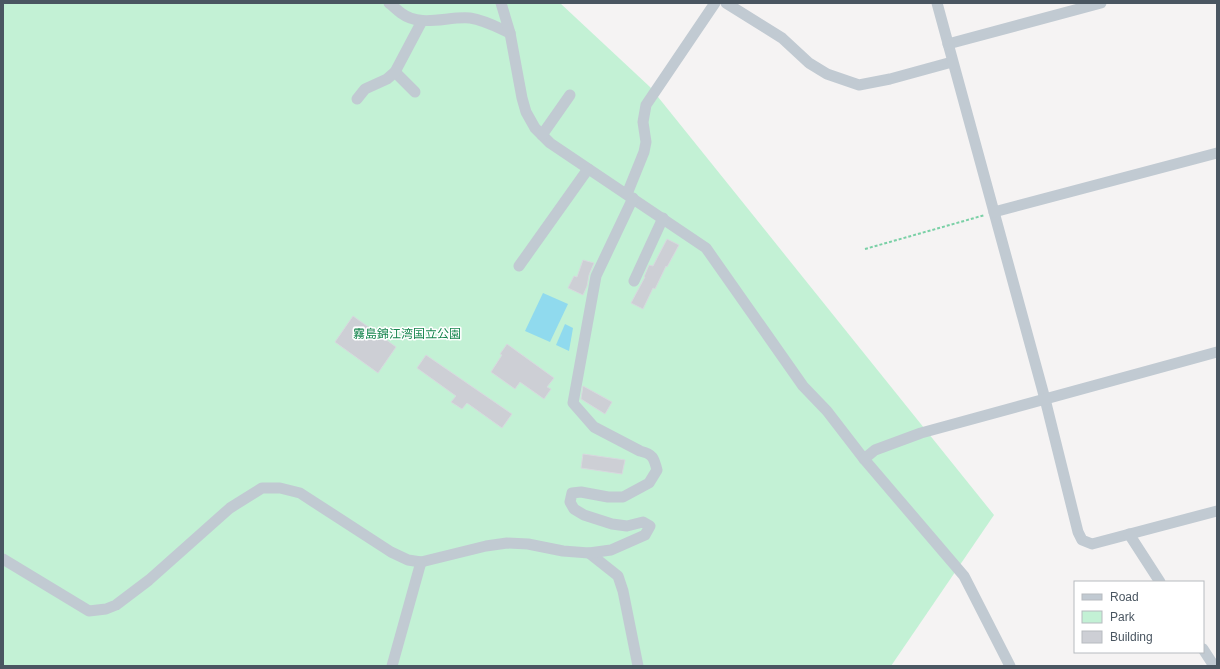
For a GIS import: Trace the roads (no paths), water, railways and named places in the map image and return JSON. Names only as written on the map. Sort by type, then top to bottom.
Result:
[{"type":"street","points":[[389,3],[401,14],[411,19],[422,21],[470,18],[485,22],[510,33]]},
{"type":"street","points":[[501,3],[510,33],[522,98],[526,112],[536,128],[550,143],[706,248],[804,386],[827,411],[864,458],[964,576],[1010,666]]},
{"type":"street","points":[[3,559],[89,611],[106,609],[116,605],[149,580],[230,508],[262,488],[280,488],[300,493],[391,552],[408,560],[421,562],[486,546],[507,543],[528,544],[563,551],[589,553],[611,550],[645,535],[650,526],[643,522],[627,526],[612,524],[584,515],[574,510],[570,502],[572,493],[581,492],[608,497],[623,497],[649,483],[657,470],[654,459],[648,453],[640,452],[594,427],[573,403],[596,276],[630,196],[644,152],[646,142],[643,122],[646,105],[715,3]]},
{"type":"street","points":[[726,3],[782,38],[809,63],[827,74],[859,85],[890,79],[952,62]]},
{"type":"street","points":[[937,3],[1045,399],[1078,532],[1082,540],[1092,544],[1217,511]]},
{"type":"street","points":[[948,44],[1101,3]]},
{"type":"street","points":[[357,99],[365,89],[387,79],[396,72],[422,21]]},
{"type":"street","points":[[396,72],[415,92]]},
{"type":"street","points":[[542,135],[570,95]]},
{"type":"street","points":[[994,212],[1217,154]]},
{"type":"street","points":[[520,266],[588,169]]},
{"type":"street","points":[[634,281],[663,218]]},
{"type":"street","points":[[864,458],[875,450],[921,433],[1217,352]]},
{"type":"street","points":[[1129,534],[1159,581]]},
{"type":"street","points":[[589,553],[618,576],[623,591],[638,666]]},
{"type":"street","points":[[392,666],[421,562]]},
{"type":"street","points":[[1204,651],[1214,666]]},
{"type":"water","points":[[543,293],[568,304],[550,342],[525,331]]},
{"type":"water","points":[[565,324],[573,328],[569,351],[556,345]]},
{"type":"park label","name":"霧島錦江湾国立公園","points":[[407,334]]}]
